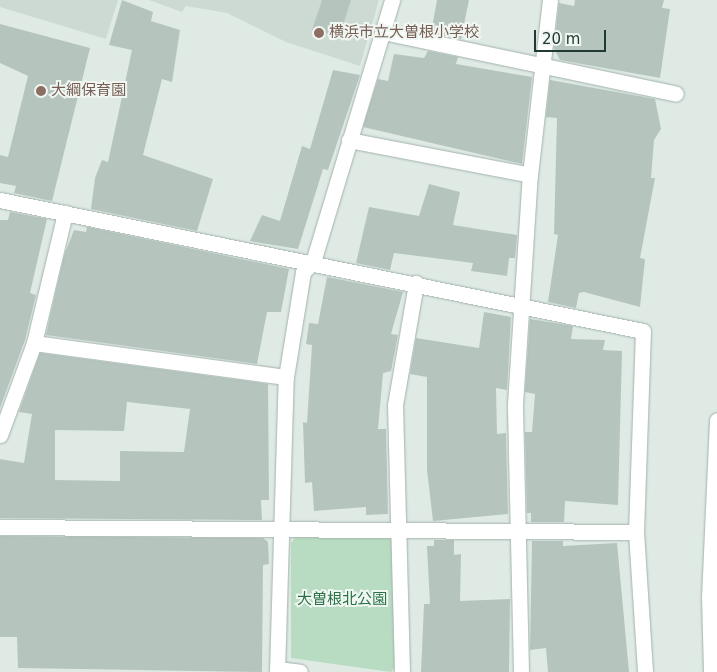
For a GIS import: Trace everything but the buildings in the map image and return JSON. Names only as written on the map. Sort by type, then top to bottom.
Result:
[{"type":"street","points":[[300,672],[277,671],[278,529],[286,377],[304,272],[313,262],[392,0]]},
{"type":"street","points":[[522,672],[516,531],[515,404],[530,175],[541,64],[550,0]]},
{"type":"street","points":[[383,32],[676,94]]},
{"type":"street","points":[[349,140],[530,175]]},
{"type":"street","points":[[0,200],[313,262],[643,331],[636,532],[645,672]]},
{"type":"street","points":[[0,435],[34,343],[65,213]]},
{"type":"street","points":[[402,672],[395,405],[416,283]]},
{"type":"street","points":[[34,343],[286,377]]},
{"type":"street","points":[[712,672],[709,596],[717,420]]},
{"type":"street","points":[[0,527],[636,532]]},
{"type":"shaded area","points":[[0,0],[118,0],[106,39],[0,7]]},
{"type":"shaded area","name":"横浜市立大曽根小学校","points":[[149,0],[379,0],[360,66],[286,42],[227,13],[186,6],[182,12]]},
{"type":"green space","name":"大曽根北公園","points":[[295,537],[392,538],[395,667],[391,672],[291,658],[291,543]]},
{"type":"place","name":"横浜市立大曽根小学校","points":[[319,33]]},
{"type":"place","name":"大綱保育園","points":[[41,91]]}]
